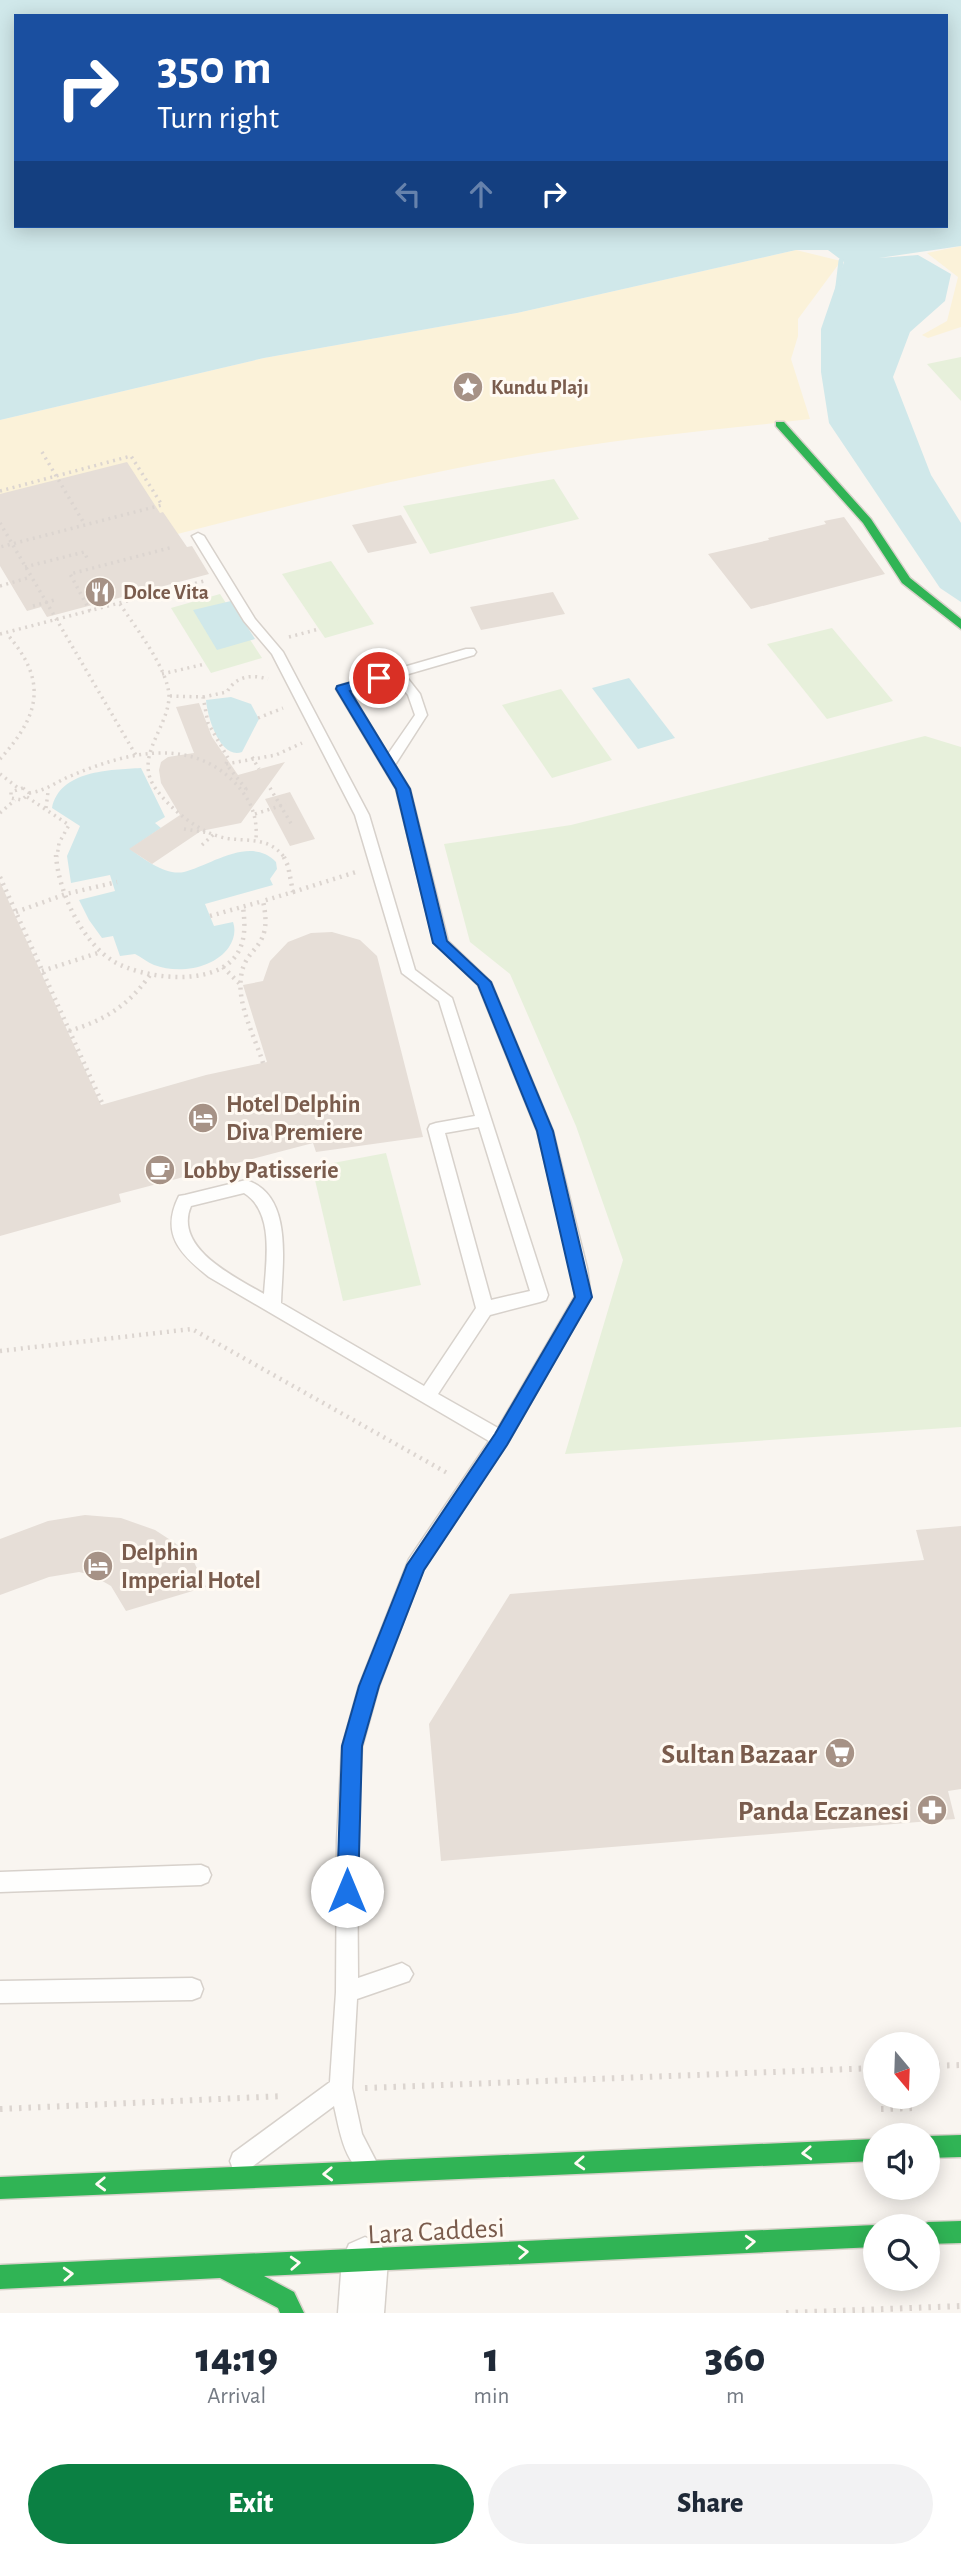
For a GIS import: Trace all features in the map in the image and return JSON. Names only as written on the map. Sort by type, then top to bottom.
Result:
[{"type":"main road","points":[[780,424],[867,521],[906,580],[961,625]]},
{"type":"main road","points":[[940,2147],[961,2146]]},
{"type":"main road","points":[[0,2188],[863,2151]]},
{"type":"main road","points":[[940,2233],[961,2232]]},
{"type":"main road","name":"Lara Caddesi","points":[[0,2277],[863,2237]]},
{"type":"main road","points":[[221,2267],[286,2300],[292,2313]]},
{"type":"street","points":[[361,2313],[365,2260]]},
{"type":"lane","points":[[198,536],[250,621],[277,652],[362,815],[409,973],[445,998],[540,1296],[485,1310],[427,1396]]},
{"type":"lane","points":[[370,2172],[352,2137],[341,2088],[347,1992],[347,1841],[352,1746],[369,1686],[416,1565],[501,1439],[583,1297],[579,1268],[545,1131],[484,982],[441,943],[403,789],[342,689],[470,652]]},
{"type":"lane","points":[[388,765],[421,715],[414,694],[397,673]]},
{"type":"lane","points":[[485,1310],[436,1129],[486,1120]]},
{"type":"lane","points":[[272,1306],[271,1215],[261,1196],[246,1186],[186,1202],[178,1219],[183,1238],[212,1272],[501,1439]]},
{"type":"lane","points":[[0,1882],[201,1875]]},
{"type":"lane","points":[[347,1992],[402,1974]]},
{"type":"lane","points":[[0,1992],[192,1989]]},
{"type":"lane","points":[[215,2179],[341,2088]]},
{"type":"path","points":[[42,452],[85,525]]},
{"type":"path","points":[[0,491],[131,456],[162,505],[0,547]]},
{"type":"path","points":[[0,523],[137,757]]},
{"type":"path","points":[[90,611],[70,574],[173,547]]},
{"type":"path","points":[[25,567],[84,552],[87,558]]},
{"type":"path","points":[[0,634],[222,576]]},
{"type":"path","points":[[0,586],[31,577]]},
{"type":"path","points":[[153,589],[156,594]]},
{"type":"path","points":[[33,606],[58,599]]},
{"type":"path","points":[[120,604],[162,674],[170,696],[146,763],[153,786],[174,808],[214,834]]},
{"type":"path","points":[[268,642],[318,629]]},
{"type":"path","points":[[0,758],[22,732],[32,710],[36,689],[33,669],[24,650],[6,633]]},
{"type":"path","points":[[162,674],[205,664]]},
{"type":"path","points":[[170,696],[203,697],[227,692],[233,683],[253,675],[274,685]]},
{"type":"path","points":[[203,697],[208,723],[228,758],[226,764]]},
{"type":"path","points":[[279,697],[291,715]]},
{"type":"path","points":[[258,718],[284,708]]},
{"type":"path","points":[[226,764],[294,750],[306,736]]},
{"type":"path","points":[[0,813],[15,800],[48,792],[65,778],[151,754],[193,755],[214,765],[242,790],[251,802],[258,825],[256,839]]},
{"type":"path","points":[[252,757],[259,769]]},
{"type":"path","points":[[226,764],[246,789],[242,790]]},
{"type":"path","points":[[0,774],[18,788],[26,789],[28,795],[69,825],[57,849],[60,878],[66,894],[101,952],[126,968],[150,975],[200,976],[223,967],[234,958],[245,935],[243,907]]},
{"type":"path","points":[[0,798],[9,796],[18,788]]},
{"type":"path","points":[[270,788],[283,805],[292,825]]},
{"type":"path","points":[[46,808],[48,792]]},
{"type":"path","points":[[9,796],[15,800]]},
{"type":"path","points":[[255,814],[283,805]]},
{"type":"path","points":[[184,829],[226,838],[256,839],[281,851],[290,869],[293,892]]},
{"type":"path","points":[[202,845],[214,834]]},
{"type":"path","points":[[210,916],[293,892],[327,878],[377,867]]},
{"type":"path","points":[[0,877],[103,1105]]},
{"type":"path","points":[[16,912],[66,894],[117,882]]},
{"type":"path","points":[[263,901],[268,916],[266,936],[243,967],[240,984],[263,1063]]},
{"type":"path","points":[[42,971],[101,952]]},
{"type":"path","points":[[223,967],[240,984]]},
{"type":"path","points":[[69,1031],[109,1018],[139,992],[150,975]]},
{"type":"path","points":[[0,1351],[192,1329],[470,1486]]},
{"type":"path","points":[[940,2066],[961,2065]]},
{"type":"path","points":[[0,2109],[265,2099],[341,2088],[863,2068]]},
{"type":"path","points":[[786,2313],[961,2305]]},
{"type":"green space","points":[[961,357],[961,401],[927,364]]},
{"type":"green space","points":[[554,479],[579,519],[430,554],[403,506]]},
{"type":"green space","points":[[331,561],[374,624],[325,638],[282,574]]},
{"type":"green space","points":[[220,594],[262,658],[211,673],[171,608]]},
{"type":"green space","points":[[832,628],[893,701],[827,719],[767,644]]},
{"type":"green space","points":[[561,689],[612,760],[552,778],[502,705]]},
{"type":"green space","points":[[925,736],[961,747],[961,1427],[565,1454],[623,1260],[576,1126],[510,974],[470,942],[444,844],[571,825]]},
{"type":"green space","points":[[386,1153],[421,1285],[343,1301],[312,1167]]},
{"type":"sand","points":[[961,246],[961,327],[928,338],[922,335],[947,321],[958,277],[927,253]]},
{"type":"sand","name":"Kundu Plajı","points":[[796,250],[841,261],[798,319],[798,336],[791,359],[810,419],[620,441],[490,462],[293,505],[31,572],[0,545],[0,420],[264,358],[517,313]]},
{"type":"water","points":[[0,0],[961,0],[961,246],[879,258],[918,255],[951,274],[945,301],[910,332],[893,377],[931,475],[961,523],[961,602],[940,588],[829,423],[821,372],[821,329],[844,262],[828,250],[796,250],[517,313],[264,358],[0,420]]},
{"type":"water","points":[[231,601],[255,639],[217,650],[193,610]]},
{"type":"water","points":[[629,678],[675,738],[638,749],[592,688]]},
{"type":"water","points":[[231,697],[251,704],[259,719],[242,752],[227,750],[221,743],[212,726],[207,707],[206,700]]},
{"type":"water","points":[[141,768],[165,817],[155,823],[161,828],[130,849],[156,866],[177,873],[242,852],[266,854],[276,862],[277,869],[270,879],[273,885],[205,904],[214,926],[233,922],[234,932],[231,944],[222,954],[195,968],[163,968],[135,954],[120,956],[113,936],[102,938],[79,900],[115,891],[110,875],[71,883],[67,856],[80,826],[52,808],[57,795],[65,786],[88,774]]},
{"type":"building","points":[[127,462],[160,513],[163,512],[187,547],[192,546],[209,574],[47,617],[41,607],[27,611],[0,566],[0,494]]},
{"type":"building","points":[[401,515],[417,543],[368,553],[352,525]]},
{"type":"building","points":[[844,517],[885,574],[751,609],[708,554],[769,540],[768,538]]},
{"type":"building","points":[[553,592],[565,614],[481,630],[470,607]]},
{"type":"building","points":[[199,703],[212,737],[238,775],[285,762],[241,823],[201,831],[152,864],[129,849],[180,815],[161,783],[159,770],[161,762],[168,757],[194,753],[176,707]]},
{"type":"building","points":[[290,792],[315,839],[290,846],[265,799]]},
{"type":"building","points":[[0,882],[101,1105],[206,1075],[267,1062],[243,985],[263,981],[270,961],[288,942],[311,933],[332,932],[360,940],[377,956],[423,1137],[316,1152],[313,1143],[119,1194],[121,1202],[0,1236]]},
{"type":"building","name":"Delphin Imperial Hotel","points":[[85,1515],[121,1518],[155,1530],[175,1543],[193,1560],[206,1587],[126,1611],[111,1586],[92,1575],[79,1572],[49,1577],[0,1595],[0,1539],[48,1521]]},
{"type":"building","points":[[961,1526],[961,1789],[948,1791],[955,1819],[441,1861],[429,1724],[510,1594],[924,1560],[916,1530]]},
{"type":"waterway","points":[[837,294],[841,261]]},
{"type":"traffic: fast","points":[[780,424],[867,521],[906,580],[961,625]]},
{"type":"traffic: fast","points":[[940,2147],[961,2146]]},
{"type":"traffic: fast","points":[[0,2188],[863,2151]]},
{"type":"traffic: fast","points":[[940,2233],[961,2232]]},
{"type":"traffic: fast","points":[[0,2277],[863,2237]]},
{"type":"traffic: fast","points":[[226,2269],[286,2300],[292,2313]]},
{"type":"place","name":"Kundu Plajı","points":[[468,387]]},
{"type":"place","name":"Dolce Vita","points":[[100,592]]},
{"type":"place","name":"Hotel Delphin Diva Premiere","points":[[203,1118]]},
{"type":"place","name":"Lobby Patisserie","points":[[160,1170]]},
{"type":"place","name":"Delphin Imperial Hotel","points":[[98,1566]]},
{"type":"place","name":"Sultan Bazaar","points":[[840,1753]]},
{"type":"place","name":"Panda Eczanesi","points":[[932,1810]]},
{"type":"route","points":[[347,1891],[352,1746],[369,1686],[416,1565],[501,1439],[570,1324],[583,1297],[579,1268],[545,1131],[484,982],[441,943],[403,789],[342,689],[379,678]]}]
